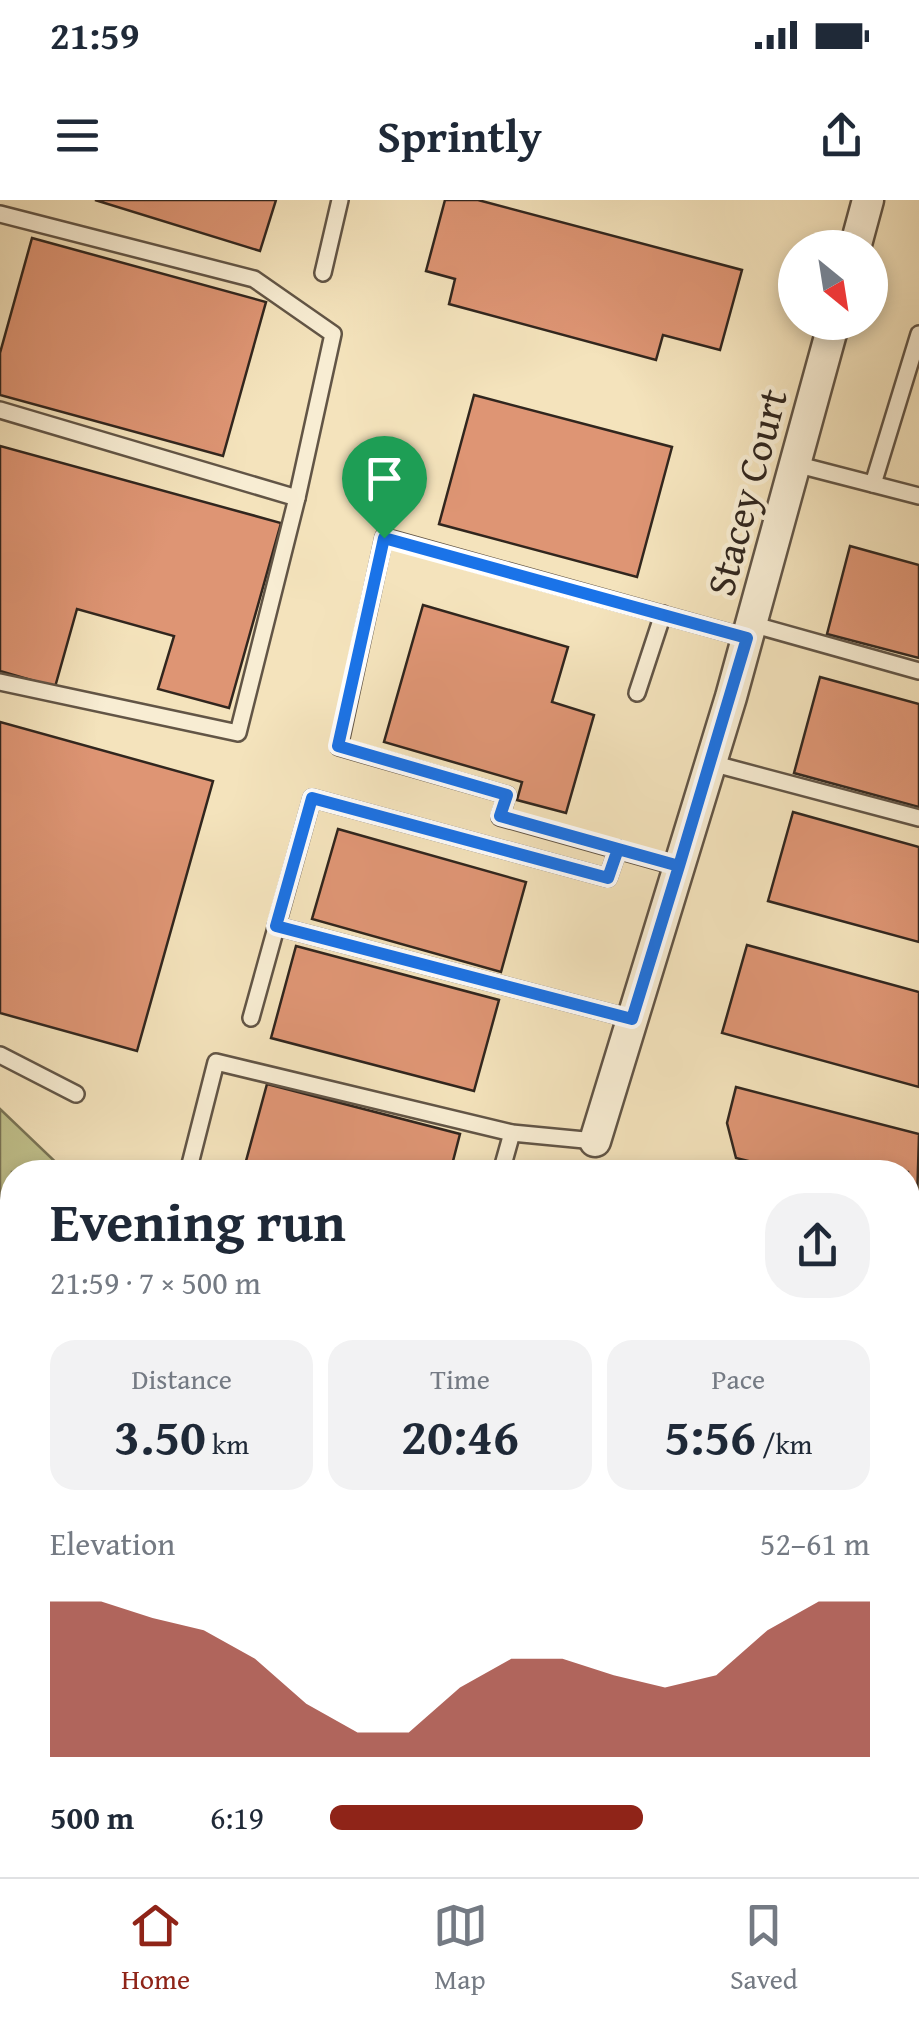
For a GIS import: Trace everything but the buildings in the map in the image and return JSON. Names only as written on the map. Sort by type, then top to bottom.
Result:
[{"type":"street","points":[[860,230],[868,200]]},
{"type":"street","name":"Stacey Court","points":[[595,1142],[711,763],[829,340]]},
{"type":"lane","points":[[0,682],[238,732],[333,334],[254,279],[8,216],[22,200]]},
{"type":"lane","points":[[322,273],[340,200]]},
{"type":"lane","points":[[873,484],[919,334]]},
{"type":"lane","points":[[0,410],[296,498]]},
{"type":"lane","points":[[795,464],[919,496]]},
{"type":"lane","points":[[679,866],[500,816],[507,795],[338,746],[384,538],[663,614],[919,671]]},
{"type":"lane","points":[[637,693],[663,614]]},
{"type":"lane","points":[[711,763],[919,818]]},
{"type":"lane","points":[[251,1018],[312,798],[608,878],[618,849]]},
{"type":"lane","points":[[276,926],[632,1019]]},
{"type":"lane","points":[[0,1055],[76,1094]]},
{"type":"lane","points":[[191,1160],[216,1062],[512,1133],[595,1142]]},
{"type":"lane","points":[[505,1160],[512,1133]]},
{"type":"green space","points":[[0,1109],[53,1160],[0,1160]]},
{"type":"route","points":[[384,538],[338,746],[507,795],[500,816],[679,866],[632,1019],[276,926],[312,798],[608,878],[618,849],[679,866],[747,638],[384,538]]}]
